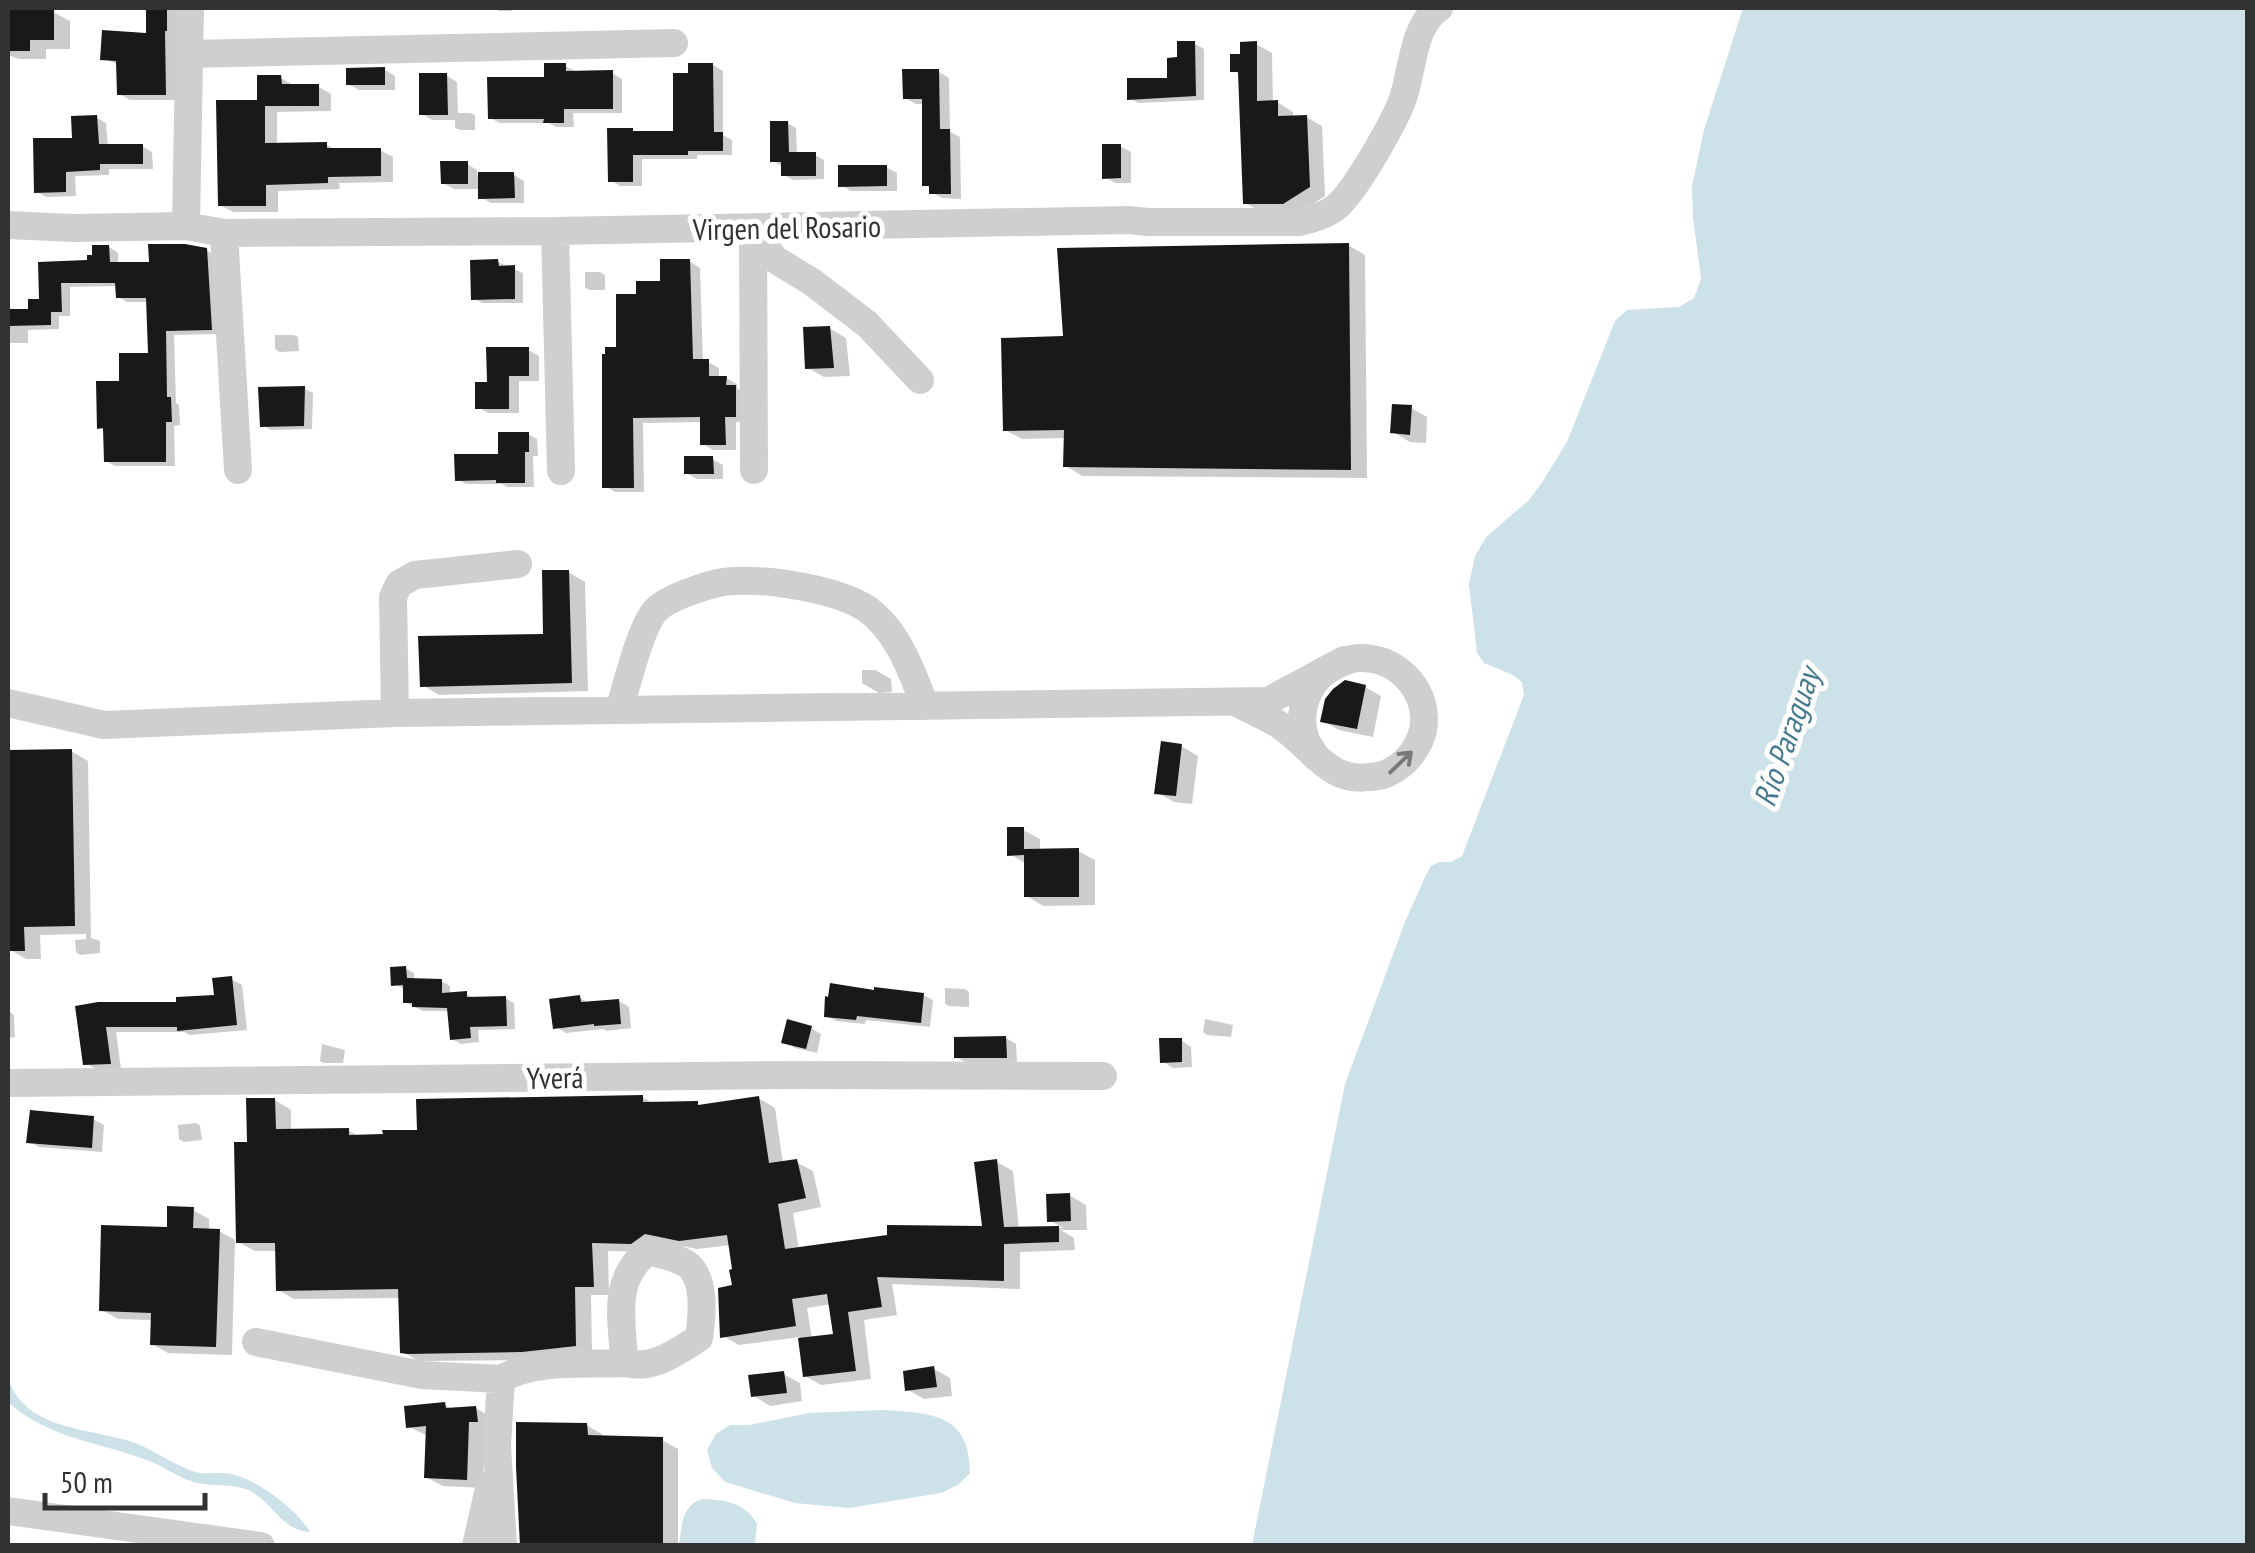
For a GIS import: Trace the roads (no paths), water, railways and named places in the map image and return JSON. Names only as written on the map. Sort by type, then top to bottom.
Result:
[{"type":"street","points":[[186,226],[190,8]]},
{"type":"street","name":"Virgen del Rosario","points":[[8,225],[186,226],[224,233],[753,230],[1128,220],[1299,222],[1317,218],[1339,205],[1372,158],[1402,100],[1415,48],[1430,13],[1439,8]]},
{"type":"street","points":[[190,54],[674,43]]},
{"type":"street","points":[[753,230],[776,260],[867,324],[920,380]]},
{"type":"street","points":[[753,230],[754,470]]},
{"type":"street","points":[[555,231],[561,471]]},
{"type":"street","points":[[224,233],[238,470]]},
{"type":"street","points":[[395,713],[393,597],[400,584],[415,575],[518,564]]},
{"type":"street","points":[[619,710],[656,609],[682,595],[731,580],[791,585],[840,596],[868,610],[906,659],[924,706]]},
{"type":"street","points":[[8,703],[104,725],[395,713],[1235,702],[1268,702],[1344,660],[1361,657],[1385,661],[1410,679],[1424,709],[1423,733],[1408,760],[1386,776],[1356,779],[1338,774],[1284,728],[1235,702]]},
{"type":"street","points":[[1316,757],[1304,736],[1303,707],[1318,676],[1344,660]]},
{"type":"street","name":"Yverá","points":[[8,1083],[799,1074],[1103,1076]]},
{"type":"street","points":[[256,1342],[422,1375],[501,1380],[536,1366],[624,1364]]},
{"type":"street","points":[[501,1380],[497,1446],[503,1546]]},
{"type":"street","points":[[476,1546],[497,1446]]},
{"type":"street","points":[[8,1511],[261,1546]]},
{"type":"water","name":"Río Paraguay","points":[[1743,8],[2247,8],[2247,1545],[1252,1545],[1345,1084],[1426,875],[1431,866],[1462,856],[1524,695],[1522,682],[1484,663],[1477,653],[1469,584],[1475,556],[1486,537],[1529,500],[1567,442],[1615,321],[1627,310],[1679,307],[1694,298],[1701,279],[1692,186],[1704,130]]},
{"type":"water","points":[[8,1378],[17,1396],[45,1419],[138,1444],[194,1471],[242,1477],[286,1505],[310,1532],[292,1527],[248,1490],[182,1478],[152,1462],[42,1425],[9,1403]]},
{"type":"water","points":[[883,1410],[945,1420],[963,1439],[970,1473],[958,1485],[941,1493],[849,1508],[795,1503],[725,1482],[712,1468],[707,1450],[716,1434],[730,1425],[809,1413]]},
{"type":"water","points":[[702,1499],[726,1502],[747,1511],[757,1524],[755,1545],[679,1545],[686,1512]]}]
